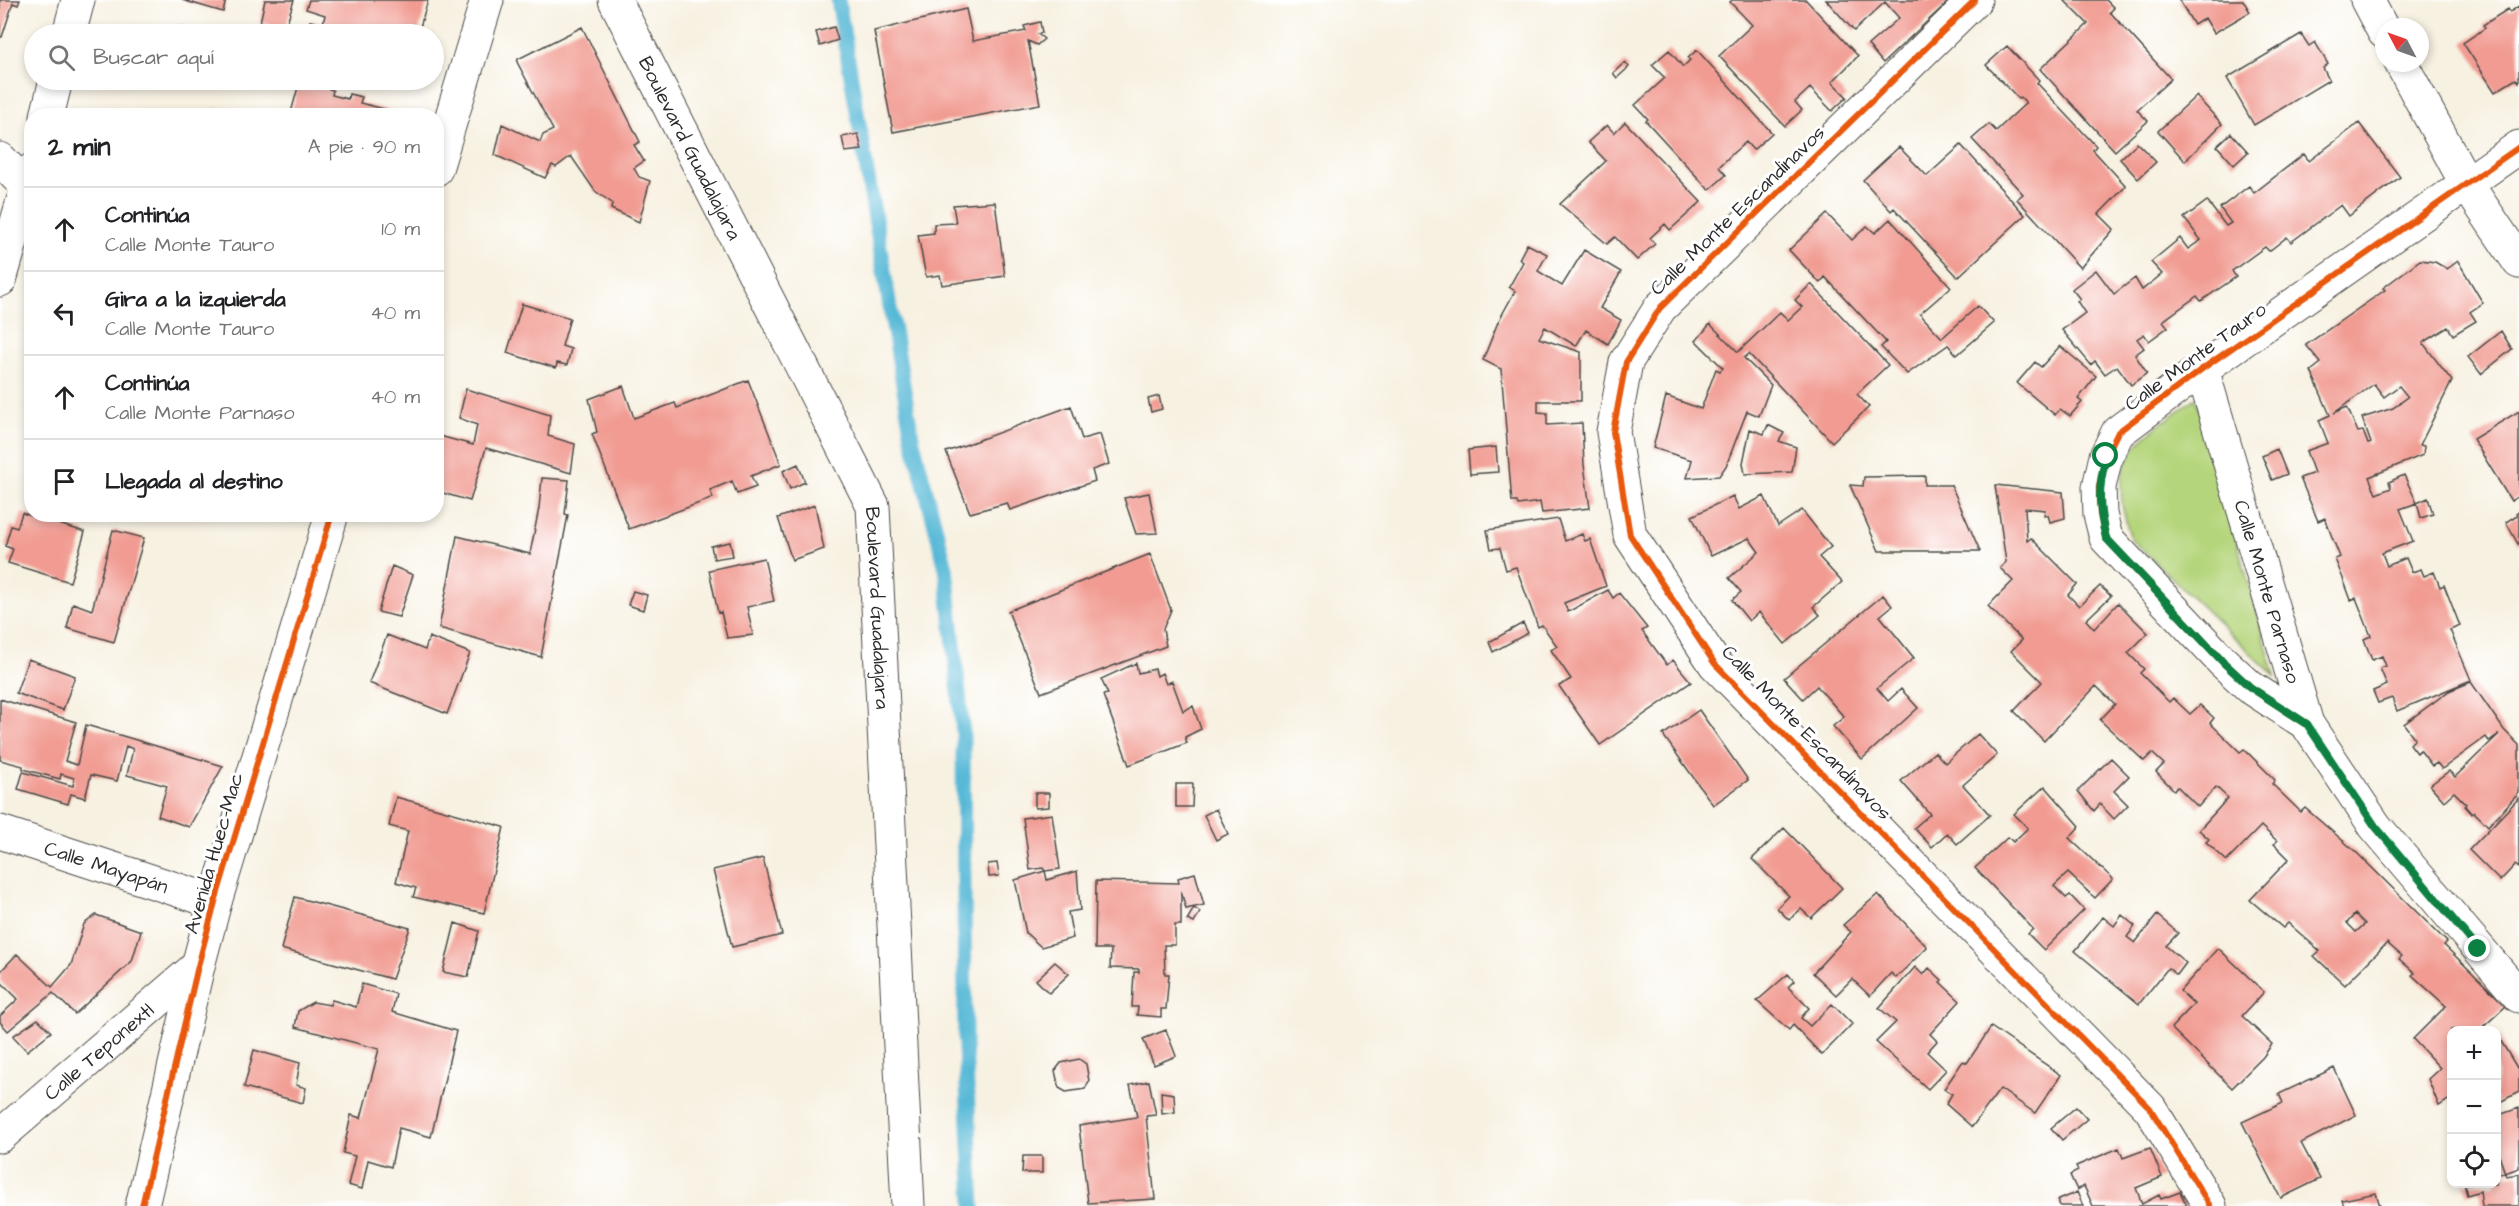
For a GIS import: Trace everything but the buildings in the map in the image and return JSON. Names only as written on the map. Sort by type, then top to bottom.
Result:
[{"type":"street","points":[[72,24],[78,0]]},
{"type":"street","points":[[444,143],[488,0]]},
{"type":"street","name":"Boulevard Guadalajara","points":[[615,0],[873,506],[908,1206]]},
{"type":"street","name":"Calle Monte Escandinavos","points":[[1976,0],[1660,308],[1626,362],[1613,432],[1630,535],[1715,664],[2150,1108],[2210,1206]]},
{"type":"street","points":[[2367,0],[2377,18]]},
{"type":"street","points":[[2406,72],[2466,183],[2519,262]]},
{"type":"street","points":[[48,108],[54,90]]},
{"type":"street","name":"Calle Monte Tauro","points":[[2307,724],[2250,687],[2223,662],[2106,538],[2100,514],[2099,487],[2106,456],[2118,432],[2202,369],[2519,147]]},
{"type":"street","points":[[0,159],[24,175]]},
{"type":"street","points":[[0,280],[6,245],[24,193]]},
{"type":"street","name":"Calle Monte Parnaso","points":[[2202,369],[2307,724],[2375,826],[2519,996]]},
{"type":"street","name":"Avenida Huec-Mac","points":[[142,1206],[215,902],[330,522]]},
{"type":"street","name":"Calle Mayapán","points":[[0,832],[215,902]]},
{"type":"street","name":"Calle Teponextl","points":[[0,1136],[198,966]]},
{"type":"green space","points":[[2196,398],[2275,676],[2131,539],[2121,489],[2124,470],[2130,454],[2156,427]]},
{"type":"waterway","points":[[838,0],[912,437],[946,568],[963,733],[965,1047],[973,1206]]},
{"type":"cycle path","points":[[1975,0],[1660,308],[1626,362],[1613,432],[1630,535],[1715,664],[2150,1108],[2210,1206]]},
{"type":"cycle path","points":[[2307,724],[2250,687],[2223,662],[2106,538],[2100,514],[2099,487],[2106,456],[2118,432],[2202,369],[2519,147]]},
{"type":"cycle path","points":[[142,1206],[215,902],[330,522]]},
{"type":"route","points":[[2106,456],[2099,487],[2100,514],[2106,538],[2223,662],[2250,687],[2307,724],[2375,826],[2478,949]]}]
